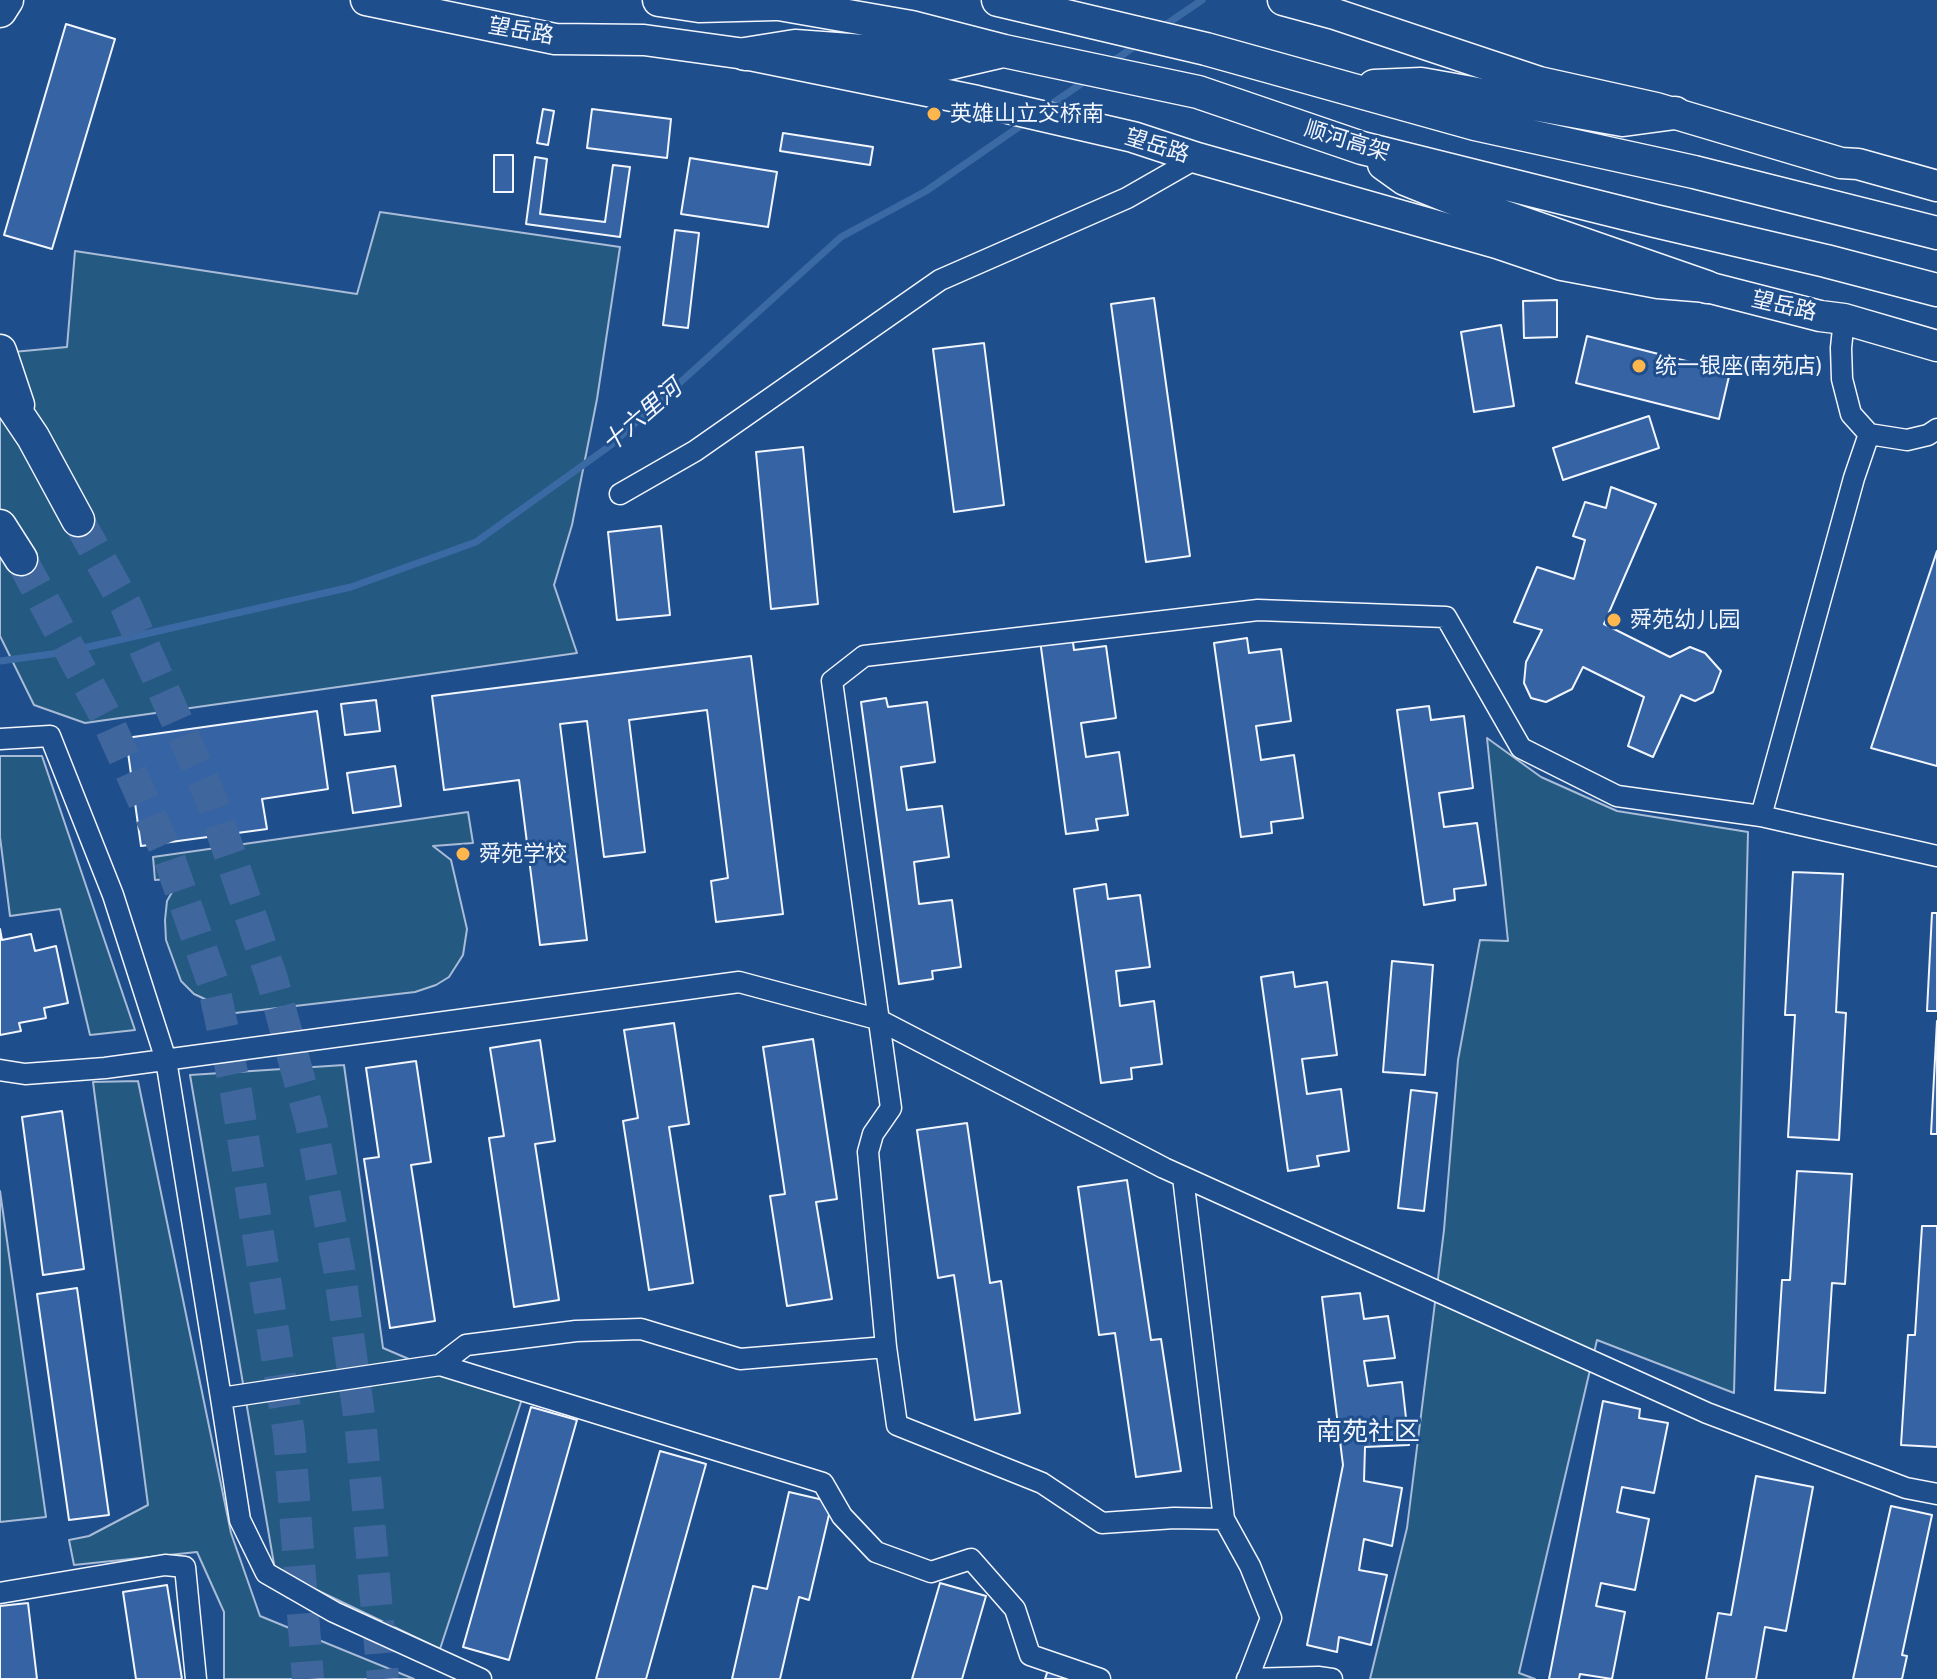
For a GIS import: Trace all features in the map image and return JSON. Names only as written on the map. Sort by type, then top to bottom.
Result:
[{"type":"highway","points":[[0,11],[7,0]]},
{"type":"highway","name":"顺河高架","points":[[659,0],[699,6],[765,2],[911,27],[1013,53],[1198,92],[1362,148],[1937,290]]},
{"type":"highway","points":[[998,0],[1206,49],[1475,124],[1694,172],[1937,233]]},
{"type":"highway","points":[[745,54],[795,46],[891,53],[947,64],[1013,53]]},
{"type":"highway","points":[[1349,87],[1421,84],[1623,120],[1675,113]]},
{"type":"highway","points":[[1362,148],[1405,179],[1462,202],[1707,287]]},
{"type":"highway","points":[[0,351],[15,400],[78,520]]},
{"type":"highway","points":[[0,388],[33,437]]},
{"type":"highway","points":[[0,526],[21,559]]},
{"type":"main road","name":"望岳路","points":[[366,0],[555,39],[644,40],[745,54],[977,101],[1133,137],[1497,243],[1562,265],[1658,283],[1707,287],[1820,316],[1844,319],[1937,346]]},
{"type":"main road","points":[[1283,0],[1335,14],[1539,82],[1675,113],[1841,163],[1858,164],[1937,186]]},
{"type":"street","points":[[620,494],[695,451],[940,280],[1127,198],[1197,158]]},
{"type":"street","points":[[1844,319],[1842,379],[1851,414],[1869,434],[1907,440],[1928,435],[1937,429]]},
{"type":"street","points":[[1761,816],[1854,478],[1869,434]]},
{"type":"street","points":[[1224,1519],[1174,1518],[1102,1523],[1042,1483],[897,1425],[886,1347],[868,1152],[873,1134],[891,1108],[832,681],[864,656],[1258,610],[1446,617],[1521,748],[1617,796],[1761,816],[1937,856]]},
{"type":"street","points":[[0,739],[50,736],[113,895],[166,1060],[240,1520],[266,1573],[334,1612],[481,1679]]},
{"type":"street","points":[[0,1070],[25,1074],[166,1060],[739,982],[877,1019],[1183,1177],[1707,1413],[1906,1488],[1937,1494]]},
{"type":"street","points":[[1183,1177],[1224,1519],[1250,1566],[1271,1618],[1247,1678],[1332,1679]]},
{"type":"street","points":[[440,1365],[466,1345],[589,1331],[641,1329],[740,1359],[886,1347]]},
{"type":"street","points":[[221,1398],[440,1365],[823,1483],[842,1516],[876,1552],[931,1572],[971,1559],[1015,1609],[1030,1655],[1100,1679]]},
{"type":"street","points":[[0,1593],[165,1565],[185,1567],[196,1679]]},
{"type":"shaded area","points":[[380,212],[620,247],[597,399],[572,525],[554,585],[577,653],[85,723],[34,705],[0,636],[0,349],[13,352],[67,347],[75,251],[357,294]]},
{"type":"shaded area","points":[[1487,738],[1541,777],[1617,811],[1748,832],[1734,1393],[1597,1340],[1519,1673],[1535,1679],[1370,1679],[1407,1528],[1444,1230],[1458,1060],[1480,940],[1508,941]]},
{"type":"shaded area","points":[[0,756],[42,756],[135,1030],[90,1035],[60,909],[10,916],[0,837]]},
{"type":"shaded area","points":[[468,812],[473,843],[433,846],[451,860],[467,929],[463,955],[449,977],[436,985],[415,992],[235,1013],[194,994],[181,981],[166,940],[165,920],[167,901],[180,878],[155,880],[153,857]]},
{"type":"shaded area","points":[[344,1065],[383,1348],[444,1374],[522,1399],[440,1649],[275,1570],[190,1075]]},
{"type":"shaded area","points":[[138,1081],[231,1533],[260,1616],[414,1679],[224,1679],[224,1612],[197,1552],[74,1565],[69,1540],[89,1536],[148,1505],[93,1082]]},
{"type":"shaded area","points":[[0,1191],[46,1517],[0,1522]]},
{"type":"building","points":[[66,24],[115,39],[52,249],[4,235]]},
{"type":"building","points":[[543,109],[554,111],[548,145],[537,143]]},
{"type":"building","points":[[592,109],[671,119],[667,158],[587,148]]},
{"type":"building","points":[[783,133],[873,147],[870,165],[780,151]]},
{"type":"building","points":[[494,155],[513,155],[513,192],[494,192]]},
{"type":"building","points":[[535,157],[547,159],[540,214],[605,222],[613,165],[630,167],[620,237],[526,224]]},
{"type":"building","points":[[690,158],[777,172],[768,227],[681,214]]},
{"type":"building","points":[[675,230],[699,233],[688,328],[663,325]]},
{"type":"building","points":[[1154,298],[1190,556],[1146,562],[1111,304]]},
{"type":"building","points":[[1557,300],[1557,337],[1524,338],[1523,301]]},
{"type":"building","points":[[1501,325],[1514,406],[1474,412],[1461,332]]},
{"type":"building","points":[[1587,336],[1730,372],[1719,419],[1576,383]]},
{"type":"building","points":[[984,343],[1004,505],[954,512],[933,349]]},
{"type":"building","points":[[1649,416],[1659,448],[1563,480],[1553,448]]},
{"type":"building","points":[[803,447],[818,604],[771,609],[756,452]]},
{"type":"building","points":[[1611,487],[1656,504],[1604,624],[1670,657],[1690,647],[1705,653],[1721,671],[1713,692],[1695,701],[1681,695],[1653,757],[1628,746],[1644,697],[1583,667],[1572,689],[1546,702],[1531,698],[1524,683],[1526,662],[1542,630],[1514,622],[1537,567],[1574,579],[1585,540],[1573,536],[1585,502],[1606,508]]},
{"type":"building","points":[[661,526],[670,615],[617,620],[608,532]]},
{"type":"building","points":[[1937,551],[1937,766],[1871,748]]},
{"type":"building","points":[[1072,635],[1074,650],[1106,646],[1116,718],[1081,723],[1086,757],[1119,752],[1128,815],[1096,819],[1098,830],[1066,834],[1040,640]]},
{"type":"building","points":[[1247,638],[1249,653],[1281,649],[1291,721],[1256,726],[1261,760],[1294,755],[1303,818],[1271,822],[1272,833],[1241,837],[1214,643]]},
{"type":"building","points":[[751,656],[783,914],[716,922],[711,881],[728,878],[707,710],[629,720],[645,852],[604,857],[587,721],[560,724],[587,940],[540,945],[519,780],[444,790],[432,696]]},
{"type":"building","points":[[886,698],[888,707],[927,702],[935,762],[901,767],[907,810],[942,806],[949,857],[914,862],[919,904],[952,900],[961,967],[932,971],[933,979],[899,984],[861,702]]},
{"type":"building","points":[[376,700],[380,731],[345,735],[341,704]]},
{"type":"building","points":[[1429,706],[1431,720],[1464,716],[1473,788],[1439,793],[1444,827],[1477,823],[1486,885],[1454,889],[1455,900],[1424,905],[1397,710]]},
{"type":"building","points":[[317,711],[328,789],[262,799],[267,829],[141,846],[126,738]]},
{"type":"building","points":[[395,766],[401,806],[353,813],[347,773]]},
{"type":"building","points":[[1793,872],[1843,874],[1836,1012],[1846,1013],[1839,1140],[1788,1137],[1795,1015],[1785,1015]]},
{"type":"building","points":[[1106,884],[1108,899],[1140,895],[1150,967],[1116,971],[1120,1006],[1154,1001],[1162,1064],[1131,1068],[1132,1079],[1101,1083],[1074,889]]},
{"type":"building","points":[[1932,913],[1937,913],[1937,1011],[1927,1011]]},
{"type":"building","points":[[0,929],[2,940],[31,934],[35,951],[56,946],[68,1003],[44,1008],[46,1018],[19,1023],[21,1031],[0,1035]]},
{"type":"building","points":[[1392,961],[1433,965],[1425,1075],[1383,1072]]},
{"type":"building","points":[[1293,972],[1295,987],[1327,982],[1337,1055],[1302,1059],[1307,1094],[1341,1089],[1349,1151],[1317,1156],[1319,1166],[1288,1171],[1261,977]]},
{"type":"building","points":[[1937,1021],[1937,1134],[1931,1134]]},
{"type":"building","points":[[674,1023],[689,1124],[669,1127],[693,1283],[649,1290],[623,1121],[638,1118],[624,1030]]},
{"type":"building","points":[[813,1039],[837,1199],[816,1202],[832,1299],[787,1306],[770,1196],[785,1194],[763,1047]]},
{"type":"building","points":[[540,1040],[555,1141],[535,1144],[559,1300],[514,1307],[489,1138],[504,1136],[490,1048]]},
{"type":"building","points":[[416,1061],[431,1162],[411,1165],[435,1321],[390,1328],[364,1159],[379,1157],[366,1068]]},
{"type":"building","points":[[1411,1090],[1437,1093],[1424,1211],[1398,1208]]},
{"type":"building","points":[[62,1111],[84,1269],[43,1275],[22,1117]]},
{"type":"building","points":[[967,1123],[990,1283],[1001,1281],[1020,1413],[975,1420],[954,1275],[938,1278],[917,1130]]},
{"type":"building","points":[[1797,1171],[1852,1174],[1845,1284],[1832,1283],[1825,1393],[1775,1390],[1782,1280],[1790,1280]]},
{"type":"building","points":[[1127,1180],[1151,1340],[1161,1339],[1181,1471],[1136,1477],[1115,1333],[1099,1335],[1078,1187]]},
{"type":"building","points":[[1922,1226],[1937,1226],[1937,1447],[1901,1445],[1908,1335],[1915,1335]]},
{"type":"building","points":[[77,1288],[109,1515],[69,1520],[37,1294]]},
{"type":"building","points":[[1360,1293],[1364,1319],[1388,1316],[1395,1358],[1364,1361],[1368,1386],[1402,1382],[1409,1445],[1365,1447],[1364,1481],[1402,1488],[1392,1546],[1364,1539],[1359,1570],[1387,1575],[1371,1645],[1339,1637],[1337,1652],[1307,1645],[1343,1465],[1322,1297]]},
{"type":"building","points":[[1603,1401],[1640,1409],[1639,1418],[1668,1423],[1654,1493],[1622,1487],[1617,1512],[1649,1519],[1635,1590],[1601,1583],[1596,1606],[1625,1612],[1612,1679],[1580,1674],[1579,1679],[1549,1679]]},
{"type":"building","points":[[531,1407],[577,1420],[509,1660],[463,1647]]},
{"type":"building","points":[[660,1451],[706,1464],[646,1679],[596,1679]]},
{"type":"building","points":[[1756,1476],[1813,1487],[1786,1631],[1765,1627],[1756,1679],[1706,1679],[1718,1613],[1731,1615]]},
{"type":"building","points":[[789,1492],[832,1502],[809,1600],[799,1597],[780,1679],[732,1679],[753,1586],[767,1589]]},
{"type":"building","points":[[1891,1506],[1932,1515],[1902,1655],[1907,1656],[1902,1679],[1853,1679]]},
{"type":"building","points":[[940,1583],[986,1596],[962,1679],[912,1679]]},
{"type":"building","points":[[167,1585],[182,1679],[136,1679],[123,1592]]},
{"type":"building","points":[[28,1603],[37,1679],[0,1679],[0,1606]]},
{"type":"building","points":[[1048,1670],[1080,1679],[1045,1679]]},
{"type":"waterway","name":"十六里河","points":[[1161,28],[1202,0]]},
{"type":"waterway","name":"十六里河","points":[[1112,62],[1138,44]]},
{"type":"waterway","name":"十六里河","points":[[1046,108],[1088,79]]},
{"type":"waterway","name":"十六里河","points":[[0,661],[66,652],[351,587],[476,542],[611,445],[841,237],[926,191],[1026,122]]},
{"type":"tunnel","points":[[78,520],[126,606],[210,796],[272,979],[311,1123],[339,1268],[361,1430],[383,1679]]},
{"type":"tunnel","points":[[21,559],[106,717],[168,855],[213,983],[236,1092],[289,1434],[308,1679]]},
{"type":"place","name":"英雄山立交桥南","points":[[934,114]]},
{"type":"place","name":"统一银座(南苑店)","points":[[1639,366]]},
{"type":"place","name":"舜苑幼儿园","points":[[1614,620]]},
{"type":"place","name":"舜苑学校","points":[[463,854]]},
{"type":"district","name":"南苑社区","points":[[1368,1432]]}]
